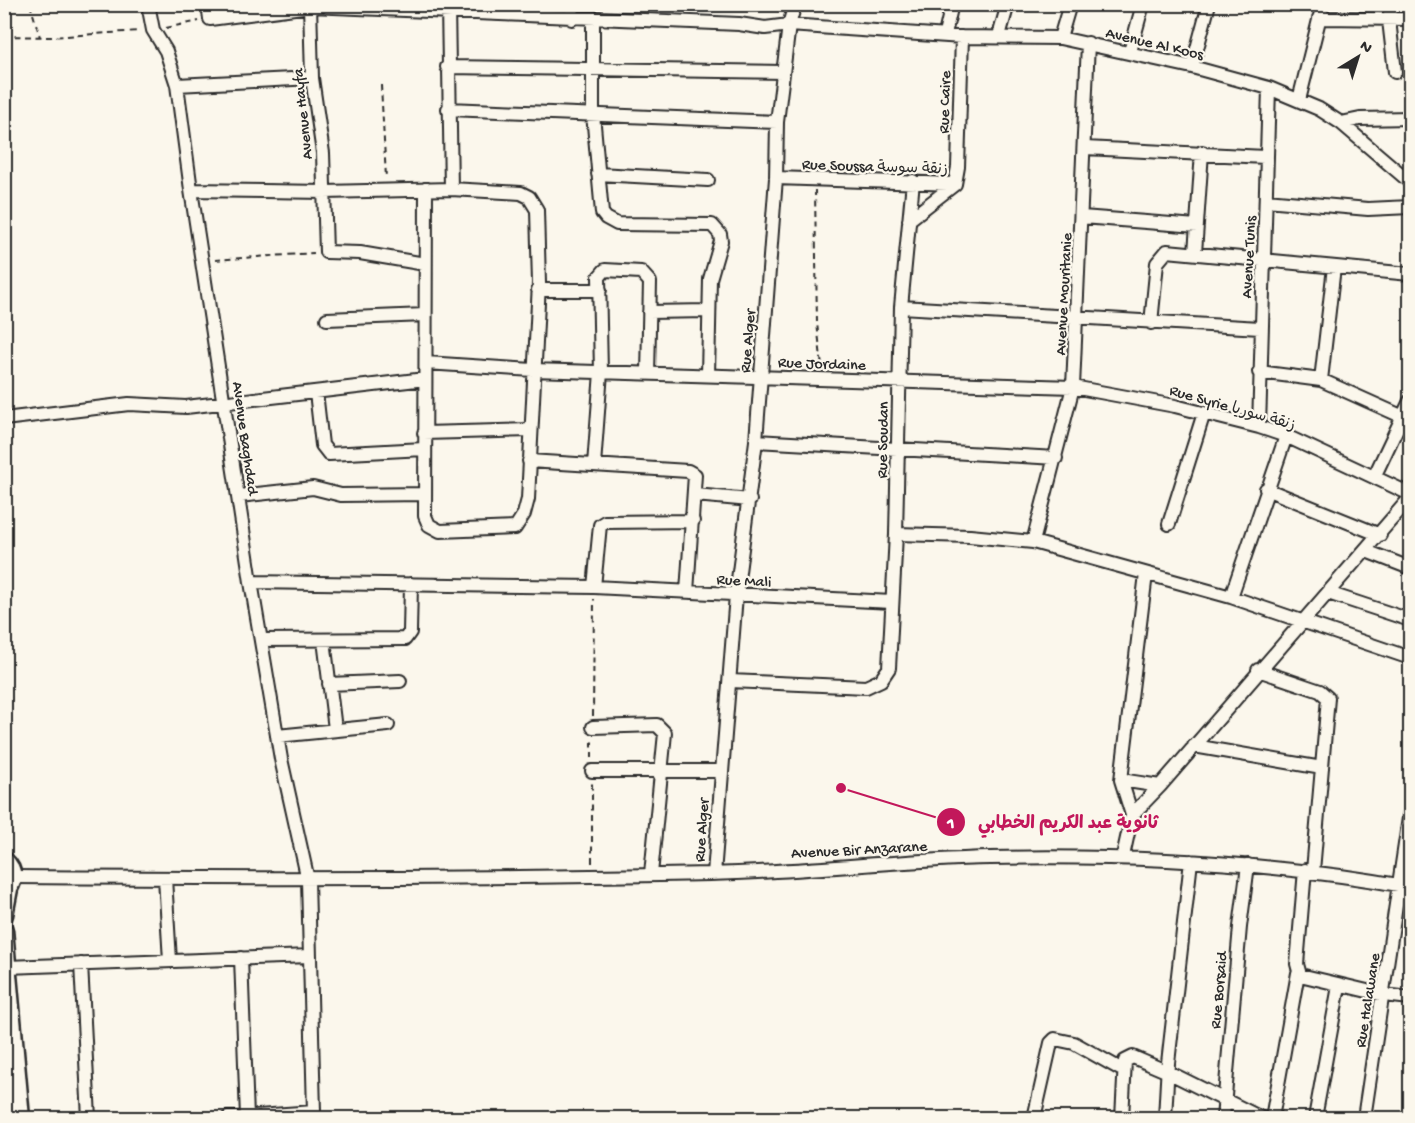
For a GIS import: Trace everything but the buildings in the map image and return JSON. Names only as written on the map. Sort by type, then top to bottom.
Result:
[{"type":"main road","points":[[4,915],[7,873]]},
{"type":"main road","points":[[4,930],[21,1119]]},
{"type":"main road","points":[[4,1076],[9,1119]]},
{"type":"street","name":"Avenue Baghdad","points":[[148,4],[153,30],[166,51],[177,85],[190,190],[225,401],[251,582],[277,736],[308,880],[314,1112],[247,1117]]},
{"type":"street","points":[[208,4],[210,19]]},
{"type":"street","points":[[572,19],[573,4]]},
{"type":"street","name":"Rue Alger","points":[[714,874],[736,595],[756,441],[776,178],[777,122],[789,25],[795,4]]},
{"type":"street","points":[[945,34],[952,4]]},
{"type":"street","points":[[999,36],[1008,4]]},
{"type":"street","points":[[1060,38],[1070,4]]},
{"type":"street","points":[[1130,52],[1143,4]]},
{"type":"street","points":[[1192,67],[1209,4]]},
{"type":"street","points":[[1299,100],[1323,4]]},
{"type":"street","points":[[1392,4],[1389,20],[1395,72]]},
{"type":"street","name":"Avenue Al Koos","points":[[210,19],[310,5],[448,8],[572,19],[739,24],[765,28],[789,25],[945,34],[962,37],[1060,38],[1192,67],[1269,88],[1299,100],[1341,123],[1410,182]]},
{"type":"street","name":"Avenue Hayfa","points":[[310,5],[312,78],[325,192],[326,252]]},
{"type":"street","points":[[448,8],[447,67],[451,189]]},
{"type":"street","points":[[1319,18],[1410,19]]},
{"type":"street","points":[[593,20],[593,114],[602,213],[611,222],[712,225],[717,228],[721,241],[712,271],[708,311],[708,375]]},
{"type":"street","name":"Rue Caire","points":[[958,167],[962,37]]},
{"type":"street","name":"Avenue Mouritanie","points":[[1034,542],[1073,387],[1088,43]]},
{"type":"street","points":[[447,67],[782,72]]},
{"type":"street","points":[[177,85],[312,78]]},
{"type":"street","name":"Avenue Tunis","points":[[1259,427],[1260,328],[1266,200],[1265,157],[1269,88]]},
{"type":"street","points":[[448,109],[777,122]]},
{"type":"street","points":[[1341,123],[1360,119],[1410,118]]},
{"type":"street","points":[[1085,148],[1202,152],[1265,157]]},
{"type":"street","points":[[1195,253],[1202,152]]},
{"type":"street","name":"Rue Soussa زنقة سوسة","points":[[776,178],[955,184],[958,167]]},
{"type":"street","points":[[598,174],[708,180]]},
{"type":"street","name":"Rue Soudan","points":[[730,681],[866,687],[881,680],[889,668],[896,534],[901,307],[914,181]]},
{"type":"street","points":[[909,220],[955,184]]},
{"type":"street","points":[[190,190],[325,192],[426,189],[451,189],[521,194],[529,197],[537,210],[538,290],[527,505],[514,528],[446,532],[434,529],[425,516],[426,189]]},
{"type":"street","points":[[1266,200],[1368,209],[1410,207]]},
{"type":"street","points":[[1082,218],[1197,226]]},
{"type":"street","points":[[1152,323],[1159,258],[1167,251],[1410,274]]},
{"type":"street","points":[[326,252],[360,253],[425,264]]},
{"type":"street","points":[[1321,380],[1334,267]]},
{"type":"street","points":[[594,465],[601,372],[600,277],[605,270],[641,272],[650,282],[648,374]]},
{"type":"street","points":[[538,290],[600,290]]},
{"type":"street","points":[[901,307],[1260,328]]},
{"type":"street","points":[[649,312],[708,311]]},
{"type":"street","points":[[327,319],[425,315]]},
{"type":"street","name":"Rue Jordaine","points":[[426,363],[648,374],[1073,387]]},
{"type":"street","points":[[1259,372],[1321,380],[1407,418]]},
{"type":"street","points":[[4,418],[129,404],[186,406],[425,379]]},
{"type":"street","name":"Rue Syrie زنقة سوريا","points":[[1073,387],[1204,413],[1259,427],[1286,436],[1410,496]]},
{"type":"street","points":[[316,392],[322,445],[329,454],[424,449]]},
{"type":"street","points":[[1374,477],[1407,418],[1410,401]]},
{"type":"street","points":[[1169,524],[1204,413]]},
{"type":"street","points":[[424,434],[531,430]]},
{"type":"street","points":[[1230,597],[1286,436]]},
{"type":"street","points":[[756,441],[1056,458]]},
{"type":"street","points":[[530,461],[687,471],[695,475],[687,592]]},
{"type":"street","points":[[239,496],[313,488],[341,495],[425,494]]},
{"type":"street","points":[[1266,489],[1380,535]]},
{"type":"street","points":[[695,495],[750,500]]},
{"type":"street","points":[[1132,815],[1160,786],[1258,670],[1380,535],[1410,496]]},
{"type":"street","points":[[594,587],[600,525],[605,522],[693,522]]},
{"type":"street","points":[[896,534],[970,536],[1034,542],[1230,597],[1410,658]]},
{"type":"street","points":[[1366,551],[1410,567]]},
{"type":"street","points":[[1123,856],[1132,815],[1121,780],[1146,574]]},
{"type":"street","name":"Rue Mali","points":[[251,582],[594,587],[892,602]]},
{"type":"street","points":[[261,640],[408,637],[411,584]]},
{"type":"street","points":[[1328,593],[1410,620]]},
{"type":"street","points":[[324,640],[335,729]]},
{"type":"street","points":[[1258,670],[1320,691],[1328,698],[1298,973],[1272,1119]]},
{"type":"street","points":[[329,684],[400,681]]},
{"type":"street","points":[[277,736],[388,725]]},
{"type":"street","points":[[592,727],[657,725],[665,733],[651,874]]},
{"type":"street","points":[[1194,746],[1322,768]]},
{"type":"street","points":[[592,771],[721,771]]},
{"type":"street","points":[[1121,780],[1160,786]]},
{"type":"street","name":"Rue Halawane","points":[[1364,1119],[1405,886],[1410,811]]},
{"type":"street","name":"Avenue Bir Anzarane","points":[[7,873],[308,880],[714,874],[988,858],[1123,856],[1309,871],[1405,886]]},
{"type":"street","points":[[1165,1119],[1168,1071],[1191,861]]},
{"type":"street","name":"Rue Borsaid","points":[[1223,1119],[1239,927],[1248,865]]},
{"type":"street","points":[[165,878],[170,961]]},
{"type":"street","points":[[7,967],[310,956]]},
{"type":"street","points":[[228,1119],[247,1117],[241,958]]},
{"type":"street","points":[[81,964],[89,1119]]},
{"type":"street","points":[[1298,973],[1306,979],[1410,998]]},
{"type":"street","points":[[1315,1119],[1340,986]]},
{"type":"street","points":[[1034,1119],[1051,1044],[1055,1039],[1074,1043],[1124,1071]]},
{"type":"street","points":[[1122,1119],[1125,1060],[1133,1057],[1168,1071],[1261,1119]]},
{"type":"path","points":[[30,4],[40,37]]},
{"type":"path","points":[[4,36],[40,37],[153,30],[210,19]]},
{"type":"path","points":[[381,85],[387,190]]},
{"type":"path","points":[[815,179],[817,323],[823,379]]},
{"type":"path","points":[[203,261],[326,252]]},
{"type":"place","name":"ثانوية عبد الكريم الخطابي","points":[[841,788]]}]
